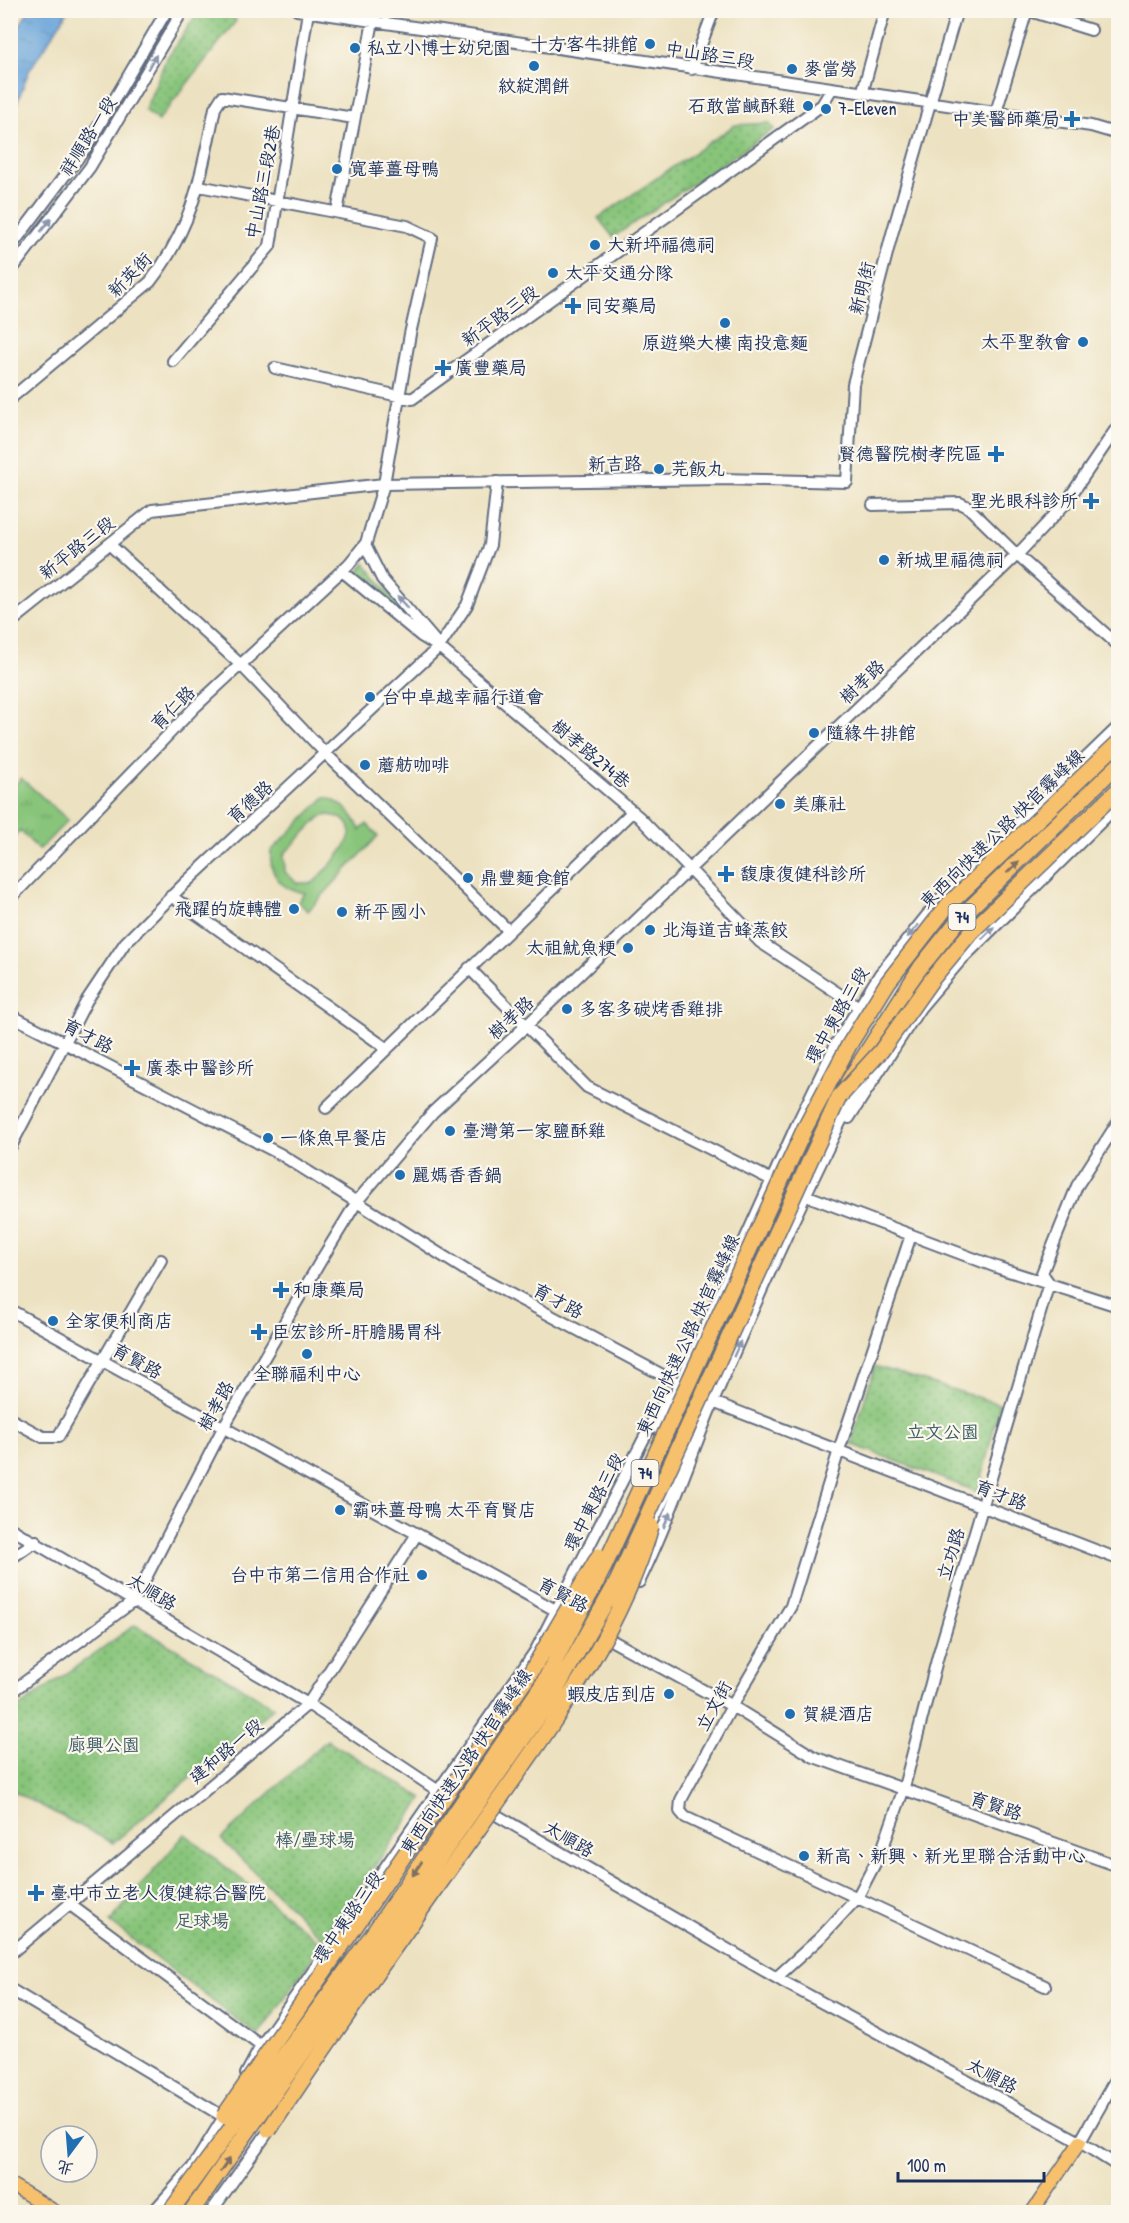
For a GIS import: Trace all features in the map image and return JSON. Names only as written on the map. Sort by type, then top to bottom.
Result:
[{"type":"highway","name":"東西向快速公路 快官霧峰線","points":[[170,2212],[373,1934],[543,1684],[605,1565],[805,1128],[849,1045],[888,982],[948,905],[1119,743]]},
{"type":"highway","name":"東西向快速公路 快官霧峰線","points":[[191,2212],[552,1697],[617,1582],[839,1097],[921,967],[961,917],[1119,764]]},
{"type":"highway","name":"74","points":[[839,1097],[881,1051],[932,979],[971,932],[1119,790]]},
{"type":"highway","points":[[224,2116],[531,1672],[646,1473]]},
{"type":"highway","points":[[266,2135],[566,1701],[610,1624],[643,1557],[664,1482]]},
{"type":"main road","points":[[1032,2212],[1080,2142]]},
{"type":"main road","points":[[10,2184],[56,2212]]},
{"type":"street","name":"祥順路一段","points":[[10,248],[87,146],[167,10]]},
{"type":"street","name":"祥順路一段","points":[[10,272],[90,167],[183,10]]},
{"type":"street","points":[[692,69],[714,10]]},
{"type":"street","points":[[862,94],[885,10]]},
{"type":"street","name":"新明街","points":[[847,482],[853,384],[957,10]]},
{"type":"street","points":[[996,112],[1027,10],[1091,30]]},
{"type":"street","name":"中山路三段","points":[[302,11],[375,16],[692,69],[929,105],[1091,126],[1119,134]]},
{"type":"street","name":"中山路三段2巷","points":[[173,361],[270,246],[283,201],[302,11]]},
{"type":"street","points":[[338,212],[375,16]]},
{"type":"street","name":"新平路三段","points":[[400,396],[412,399],[822,105],[831,90]]},
{"type":"street","name":"新英街","points":[[10,399],[150,282],[168,259],[188,221],[199,186],[215,108],[222,97],[293,109]]},
{"type":"street","points":[[293,109],[354,118]]},
{"type":"street","points":[[199,186],[408,226],[432,238],[384,484],[365,545],[382,579],[439,647]]},
{"type":"street","points":[[275,368],[400,396]]},
{"type":"street","name":"樹孝路","points":[[10,1693],[134,1601],[223,1428],[358,1200],[433,1112],[527,1025],[1017,555],[1065,504],[1119,426]]},
{"type":"street","name":"新吉路","points":[[384,484],[722,479],[847,482]]},
{"type":"street","name":"育德路","points":[[10,1148],[87,1000],[125,943],[171,896],[439,647],[467,605],[490,545],[497,482]]},
{"type":"street","name":"新平路三段","points":[[10,622],[152,510],[384,484]]},
{"type":"street","points":[[873,506],[960,503],[968,507],[1017,555],[1119,645]]},
{"type":"street","points":[[109,544],[242,666],[326,754],[509,931]]},
{"type":"street","name":"育仁路","points":[[10,899],[196,706],[342,572],[365,545]]},
{"type":"street","points":[[342,572],[421,636],[439,647]]},
{"type":"street","name":"樹孝路274巷","points":[[439,647],[633,811],[760,942],[859,1007]]},
{"type":"street","name":"環中東路三段","points":[[224,2116],[270,2063],[363,1923],[539,1678],[602,1563],[678,1385],[772,1180],[837,1042],[859,1007],[901,945],[941,898],[1119,727]]},
{"type":"street","points":[[211,2212],[496,1816],[610,1638],[677,1496],[713,1402],[818,1166],[877,1050],[930,971],[969,928],[1119,781]]},
{"type":"street","points":[[818,1166],[920,1008],[960,961],[1119,805]]},
{"type":"street","points":[[326,1108],[633,811]]},
{"type":"street","points":[[171,896],[386,1048]]},
{"type":"street","points":[[469,968],[588,1087],[772,1180]]},
{"type":"street","name":"育才路","points":[[10,1015],[202,1111],[358,1200],[467,1271],[678,1385],[713,1402],[1119,1559]]},
{"type":"street","name":"立功路","points":[[777,1977],[821,1937],[857,1898],[882,1850],[903,1791],[938,1656],[1049,1283],[1042,1273],[1077,1186],[1119,1122]]},
{"type":"street","points":[[805,1195],[999,1268],[1119,1306]]},
{"type":"street","name":"立文街","points":[[911,1235],[839,1450],[791,1606],[732,1706],[681,1800],[680,1811],[686,1817],[1045,1986]]},
{"type":"street","points":[[10,1419],[43,1437],[58,1437],[161,1260]]},
{"type":"street","name":"育賢路","points":[[10,1310],[555,1611],[610,1638],[732,1706],[814,1757],[903,1791],[1119,1866]]},
{"type":"street","name":"環中東路三段","points":[[153,2212],[193,2167],[224,2116],[261,2046],[525,1667],[659,1409],[678,1385]]},
{"type":"street","points":[[266,2135],[290,2083],[486,1809],[560,1700],[598,1633],[681,1460],[713,1402]]},
{"type":"street","name":"太順路","points":[[10,1528],[36,1541],[308,1704],[438,1790],[486,1809],[777,1977],[1080,2142],[1119,2166]]},
{"type":"street","name":"建和路一段","points":[[10,1954],[308,1704],[417,1534]]},
{"type":"street","points":[[10,1559],[36,1541]]},
{"type":"street","points":[[69,1904],[261,2046]]},
{"type":"street","points":[[10,1989],[224,2116],[266,2135]]},
{"type":"street","points":[[1080,2142],[1119,2075]]},
{"type":"green space","points":[[218,10],[232,13],[236,21],[158,121],[145,110],[166,59],[198,13]]},
{"type":"green space","points":[[769,123],[774,129],[613,237],[598,218],[735,125]]},
{"type":"green space","points":[[365,563],[413,624],[361,580],[359,571]]},
{"type":"green space","points":[[21,778],[68,820],[39,850],[20,831],[11,840],[11,789]]},
{"type":"green space","points":[[325,797],[346,809],[360,830],[367,824],[378,836],[308,911],[298,902],[305,893],[283,885],[274,874],[271,851]],"holes":[[[329,815],[343,820],[350,827],[350,836],[337,857],[313,883],[297,883],[285,872],[284,854],[320,817]]]},
{"type":"green space","name":"立文公園","points":[[875,1366],[1000,1404],[978,1492],[851,1444]]},
{"type":"green space","name":"廊興公園","points":[[135,1625],[274,1707],[113,1843],[11,1790],[11,1713]]},
{"type":"green space","name":"棒/壘球場","points":[[327,1740],[423,1798],[323,1939],[221,1839]]},
{"type":"green space","name":"足球場","points":[[185,1834],[322,1944],[258,2036],[110,1922]]},
{"type":"water","points":[[29,10],[68,11],[29,71],[11,118],[11,40]]},
{"type":"place","name":"十方客牛排館","points":[[650,44]]},
{"type":"place","name":"私立小博士幼兒園","points":[[355,48]]},
{"type":"place","name":"紋綻潤餅","points":[[534,66]]},
{"type":"place","name":"麥當勞","points":[[792,69]]},
{"type":"place","name":"石敢當鹹酥雞","points":[[808,106]]},
{"type":"place","name":"7-Eleven","points":[[826,109]]},
{"type":"place","name":"中美醫師藥局","points":[[1072,119]]},
{"type":"place","name":"寬華薑母鴨","points":[[337,169]]},
{"type":"place","name":"大新坪福德祠","points":[[595,245]]},
{"type":"place","name":"太平交通分隊","points":[[553,273]]},
{"type":"place","name":"同安藥局","points":[[573,306]]},
{"type":"place","name":"原遊樂大樓 南投意麵","points":[[725,323]]},
{"type":"place","name":"太平聖教會","points":[[1083,342]]},
{"type":"place","name":"廣豐藥局","points":[[443,368]]},
{"type":"place","name":"賢德醫院樹孝院區","points":[[996,454]]},
{"type":"place","name":"芫飯丸","points":[[659,469]]},
{"type":"place","name":"聖光眼科診所","points":[[1091,501]]},
{"type":"place","name":"新城里福德祠","points":[[884,560]]},
{"type":"place","name":"台中卓越幸福行道會","points":[[370,697]]},
{"type":"place","name":"隨緣牛排館","points":[[814,733]]},
{"type":"place","name":"蘑舫咖啡","points":[[365,765]]},
{"type":"place","name":"美廉社","points":[[780,804]]},
{"type":"place","name":"馥康復健科診所","points":[[726,874]]},
{"type":"place","name":"鼎豐麵食館","points":[[468,878]]},
{"type":"place","name":"飛躍的旋轉體","points":[[294,909]]},
{"type":"place","name":"新平國小","points":[[342,912]]},
{"type":"place","name":"北海道吉蜂蒸餃","points":[[650,930]]},
{"type":"place","name":"太祖魷魚粳","points":[[628,948]]},
{"type":"place","name":"多客多碳烤香雞排","points":[[567,1009]]},
{"type":"place","name":"廣泰中醫診所","points":[[132,1068]]},
{"type":"place","name":"臺灣第一家鹽酥雞","points":[[450,1131]]},
{"type":"place","name":"一條魚早餐店","points":[[268,1138]]},
{"type":"place","name":"麗媽香香鍋","points":[[400,1175]]},
{"type":"place","name":"和康藥局","points":[[281,1290]]},
{"type":"place","name":"全家便利商店","points":[[53,1321]]},
{"type":"place","name":"臣宏診所-肝膽腸胃科","points":[[259,1332]]},
{"type":"place","name":"全聯福利中心","points":[[307,1354]]},
{"type":"place","name":"霸味薑母鴨 太平育賢店","points":[[340,1510]]},
{"type":"place","name":"台中市第二信用合作社","points":[[422,1575]]},
{"type":"place","name":"蝦皮店到店","points":[[669,1694]]},
{"type":"place","name":"賀緹酒店","points":[[790,1714]]},
{"type":"place","name":"新高、新興、新光里聯合活動中心","points":[[804,1856]]},
{"type":"place","name":"臺中市立老人復健綜合醫院","points":[[36,1893]]}]
